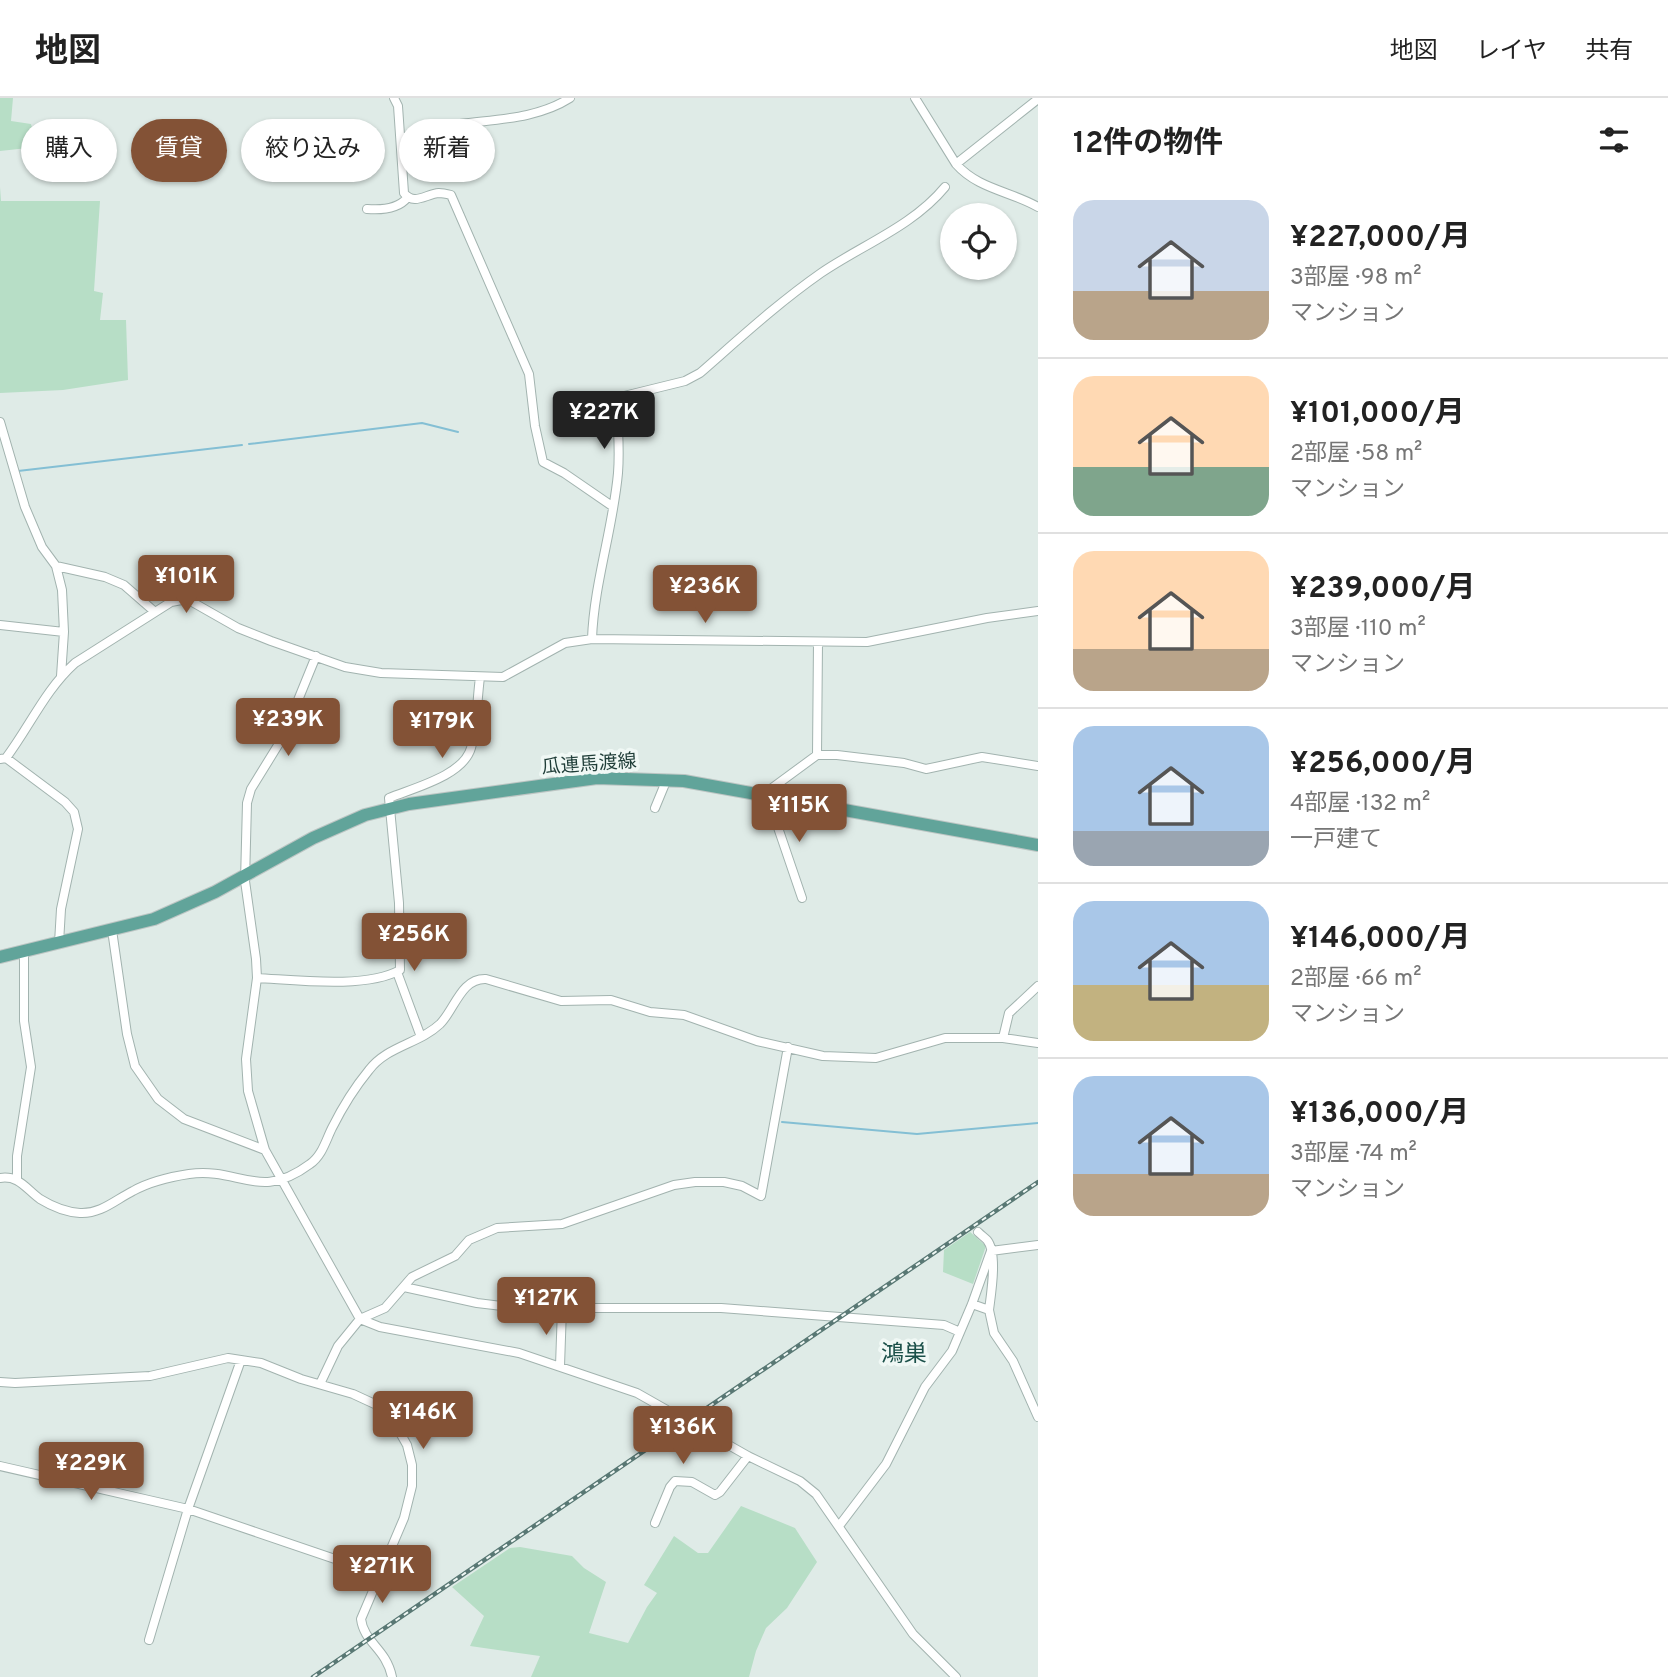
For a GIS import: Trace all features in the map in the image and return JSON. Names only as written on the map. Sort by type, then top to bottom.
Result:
[{"type":"main road","name":"瓜連馬渡線","points":[[0,957],[154,919],[185,907],[335,827],[390,808],[597,778],[667,779],[1038,845]]},
{"type":"street","points":[[394,98],[399,119]]},
{"type":"street","points":[[495,121],[509,120],[558,106],[570,98]]},
{"type":"street","points":[[915,98],[956,164],[976,181],[1038,206]]},
{"type":"street","points":[[956,164],[1038,99]]},
{"type":"street","points":[[403,182],[404,193],[407,198],[413,200],[439,193],[451,195],[529,374],[542,462],[565,473],[612,506]]},
{"type":"street","points":[[592,639],[593,604],[618,474],[616,398],[685,381],[699,373],[790,296],[823,272],[908,220],[934,200],[945,187]]},
{"type":"street","points":[[367,209],[392,207],[403,203],[407,198]]},
{"type":"street","points":[[0,422],[25,507],[42,548],[56,566],[62,590],[64,632],[61,676]]},
{"type":"street","points":[[56,566],[105,577],[124,585],[155,612]]},
{"type":"street","points":[[59,943],[61,909],[78,829],[74,812],[65,802],[3,759],[61,676],[75,663],[171,602],[187,599],[238,628],[345,667],[381,673],[480,677],[503,677],[565,643],[592,639],[867,642],[975,620],[1038,611]]},
{"type":"street","points":[[0,625],[64,632]]},
{"type":"street","points":[[817,755],[818,642]]},
{"type":"street","points":[[316,656],[283,737],[251,789],[247,803],[245,892],[257,978],[246,1059],[248,1091],[265,1150],[360,1319],[380,1327],[519,1353],[637,1393],[808,1488],[816,1494],[913,1634],[956,1677]]},
{"type":"street","points":[[257,978],[359,981],[400,970],[402,962],[399,903],[389,798],[438,778],[458,768],[464,761],[471,750],[480,677]]},
{"type":"street","points":[[802,898],[768,791],[817,755],[904,763],[926,769],[982,757],[1038,766]]},
{"type":"street","points":[[655,808],[667,779]]},
{"type":"street","points":[[112,930],[127,1034],[135,1066],[158,1099],[184,1119],[265,1150]]},
{"type":"street","points":[[17,1180],[17,1156],[31,1067],[24,1021],[24,951]]},
{"type":"street","points":[[397,972],[421,1037]]},
{"type":"street","points":[[0,1178],[17,1180],[40,1199],[64,1211],[84,1213],[105,1208],[132,1191],[159,1179],[210,1172],[258,1184],[283,1180],[311,1164],[319,1156],[345,1103],[370,1068],[390,1050],[421,1037],[442,1022],[469,983],[478,979],[561,1001],[611,1000],[650,1012],[684,1014],[757,1041],[823,1056],[876,1058],[945,1038],[1003,1038],[1038,1043]]},
{"type":"street","points":[[1003,1038],[1009,1013],[1038,986]]},
{"type":"street","points":[[320,1384],[338,1346],[360,1319],[385,1308],[412,1277],[455,1256],[469,1240],[497,1228],[562,1224],[674,1185],[695,1182],[724,1182],[742,1186],[761,1196],[788,1047]]},
{"type":"street","points":[[978,1232],[989,1242],[991,1251],[993,1281],[989,1310],[994,1333],[1013,1361],[1038,1417]]},
{"type":"street","points":[[991,1251],[1038,1245]]},
{"type":"street","points":[[839,1526],[886,1464],[925,1387],[952,1351],[991,1251]]},
{"type":"street","points":[[404,1287],[477,1303],[518,1308],[721,1308],[944,1325],[960,1332]]},
{"type":"street","points":[[972,1304],[989,1310]]},
{"type":"street","points":[[560,1366],[562,1308]]},
{"type":"street","points":[[0,1382],[150,1376],[228,1358],[261,1363],[301,1379],[353,1394],[379,1406],[390,1415],[407,1445],[412,1465],[412,1486],[404,1518],[364,1611],[362,1627],[386,1658],[392,1677]]},
{"type":"street","points":[[149,1640],[167,1572],[241,1360]]},
{"type":"street","points":[[654,1522],[675,1481],[692,1482],[715,1495],[748,1456]]},
{"type":"street","points":[[0,1466],[188,1509],[379,1574]]},
{"type":"green space","points":[[0,98],[13,98],[11,121],[21,122],[21,149],[0,151]]},
{"type":"green space","points":[[0,187],[1,201],[100,201],[94,291],[103,293],[100,320],[126,320],[128,380],[63,390],[0,393]]},
{"type":"green space","points":[[970,1232],[986,1246],[973,1284],[943,1272],[944,1250]]},
{"type":"green space","points":[[741,1506],[795,1528],[817,1562],[787,1608],[766,1628],[749,1677],[531,1677],[540,1656],[470,1646],[484,1616],[452,1587],[510,1548],[520,1547],[572,1556],[584,1568],[606,1582],[589,1633],[628,1643],[657,1593],[644,1585],[674,1536],[698,1553],[708,1553]]},
{"type":"waterway","points":[[249,444],[422,423],[458,432]]},
{"type":"waterway","points":[[18,471],[242,445]]},
{"type":"waterway","points":[[782,1122],[917,1134],[1038,1123]]},
{"type":"railway","points":[[313,1677],[1038,1182]]},
{"type":"district","name":"鴻巣","points":[[904,1353]]}]
